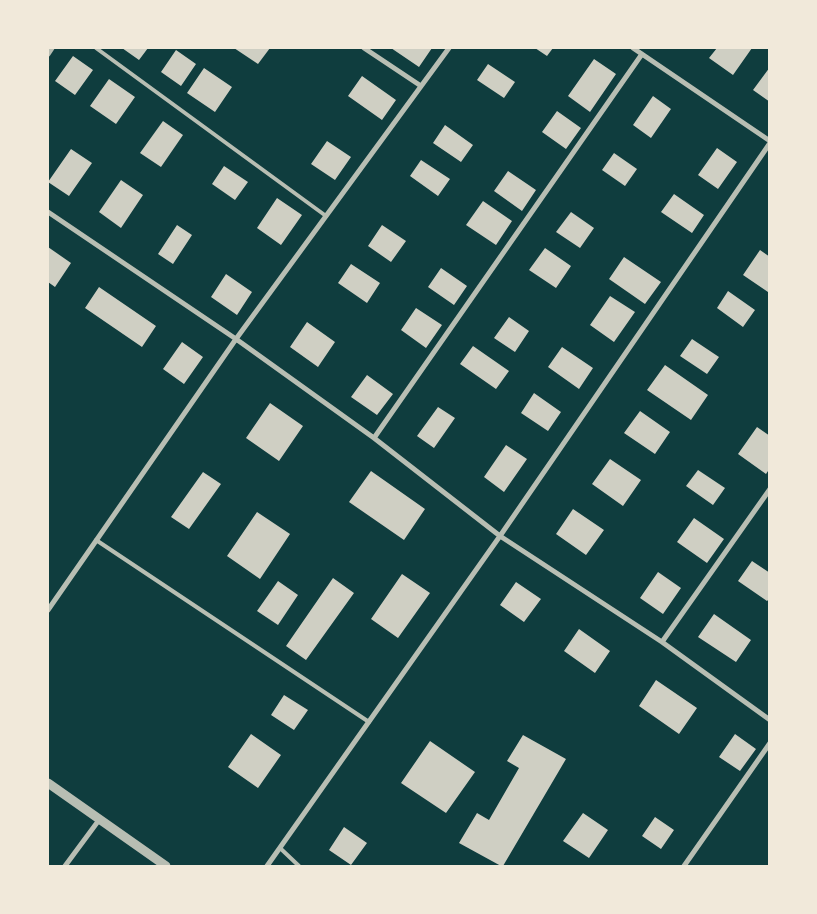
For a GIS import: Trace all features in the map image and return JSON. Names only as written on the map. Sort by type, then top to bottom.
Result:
[{"type":"street","points":[[48,54],[52,48]]},
{"type":"street","points":[[364,48],[421,86]]},
{"type":"street","points":[[48,610],[236,339],[448,48]]},
{"type":"street","points":[[267,866],[500,536],[770,142],[633,48]]},
{"type":"street","points":[[374,438],[642,54]]},
{"type":"street","points":[[48,212],[236,339],[374,438],[500,536],[662,642],[770,720]]},
{"type":"street","points":[[662,642],[770,489]]},
{"type":"street","points":[[684,866],[770,743]]},
{"type":"street","points":[[48,783],[166,866]]},
{"type":"street","points":[[65,866],[99,820]]},
{"type":"lane","points":[[96,48],[326,216]]},
{"type":"lane","points":[[96,540],[369,722]]},
{"type":"lane","points":[[280,848],[299,866]]},
{"type":"building","points":[[122,48],[148,48],[139,60]]},
{"type":"building","points":[[234,48],[270,48],[258,64]]},
{"type":"building","points":[[391,48],[432,48],[419,67]]},
{"type":"building","points":[[535,48],[553,48],[547,56]]},
{"type":"building","points":[[717,48],[752,48],[733,75],[709,58]]},
{"type":"building","points":[[176,50],[196,64],[181,86],[161,72]]},
{"type":"building","points":[[73,56],[93,70],[75,95],[55,81]]},
{"type":"building","points":[[594,59],[616,74],[590,112],[568,96]]},
{"type":"building","points":[[488,64],[515,82],[504,98],[477,80]]},
{"type":"building","points":[[770,67],[770,102],[753,90]]},
{"type":"building","points":[[204,68],[232,87],[215,112],[187,93]]},
{"type":"building","points":[[362,76],[396,100],[382,120],[348,96]]},
{"type":"building","points":[[109,79],[135,97],[116,124],[90,106]]},
{"type":"building","points":[[653,96],[671,109],[651,138],[633,125]]},
{"type":"building","points":[[557,111],[581,128],[566,149],[542,132]]},
{"type":"building","points":[[163,121],[183,135],[161,167],[140,153]]},
{"type":"building","points":[[445,125],[473,145],[461,162],[433,143]]},
{"type":"building","points":[[327,141],[351,157],[335,180],[311,164]]},
{"type":"building","points":[[717,148],[737,162],[718,189],[698,175]]},
{"type":"building","points":[[71,149],[92,163],[69,196],[48,182]]},
{"type":"building","points":[[614,153],[637,169],[625,186],[602,170]]},
{"type":"building","points":[[421,160],[450,179],[438,196],[410,176]]},
{"type":"building","points":[[224,166],[248,182],[235,200],[212,184]]},
{"type":"building","points":[[508,171],[536,190],[522,211],[494,191]]},
{"type":"building","points":[[121,180],[143,195],[121,228],[99,212]]},
{"type":"building","points":[[674,194],[704,215],[692,233],[661,212]]},
{"type":"building","points":[[277,198],[302,215],[281,245],[257,228]]},
{"type":"building","points":[[483,201],[512,221],[496,245],[466,225]]},
{"type":"building","points":[[571,212],[594,228],[580,248],[556,232]]},
{"type":"building","points":[[177,225],[192,235],[173,264],[158,254]]},
{"type":"building","points":[[382,225],[406,241],[391,262],[368,246]]},
{"type":"building","points":[[48,247],[71,263],[55,287],[48,282]]},
{"type":"building","points":[[545,248],[571,266],[556,288],[529,270]]},
{"type":"building","points":[[760,250],[770,257],[768,292],[743,275]]},
{"type":"building","points":[[624,257],[661,282],[645,304],[609,279]]},
{"type":"building","points":[[351,264],[380,283],[367,303],[338,283]]},
{"type":"building","points":[[441,268],[467,286],[454,305],[428,287]]},
{"type":"building","points":[[226,274],[252,292],[237,315],[211,297]]},
{"type":"building","points":[[99,287],[156,326],[142,347],[85,308]]},
{"type":"building","points":[[728,291],[755,310],[743,327],[717,308]]},
{"type":"building","points":[[610,296],[635,312],[614,342],[590,325]]},
{"type":"building","points":[[416,308],[442,325],[426,348],[401,330]]},
{"type":"building","points":[[509,317],[529,331],[515,352],[494,338]]},
{"type":"building","points":[[307,322],[335,342],[318,367],[290,347]]},
{"type":"building","points":[[692,339],[719,357],[707,374],[680,356]]},
{"type":"building","points":[[182,342],[203,357],[184,384],[163,369]]},
{"type":"building","points":[[473,346],[509,371],[496,389],[460,364]]},
{"type":"building","points":[[562,347],[593,368],[579,389],[548,367]]},
{"type":"building","points":[[665,365],[708,395],[691,420],[647,390]]},
{"type":"building","points":[[367,375],[393,394],[377,415],[351,397]]},
{"type":"building","points":[[534,393],[561,412],[548,431],[521,413]]},
{"type":"building","points":[[270,403],[303,426],[279,461],[246,438]]},
{"type":"building","points":[[438,407],[455,418],[434,448],[417,436]]},
{"type":"building","points":[[640,411],[670,432],[655,454],[624,433]]},
{"type":"building","points":[[757,427],[770,436],[770,468],[766,474],[738,454]]},
{"type":"building","points":[[506,445],[527,459],[504,492],[484,477]]},
{"type":"building","points":[[610,459],[641,480],[623,506],[592,484]]},
{"type":"building","points":[[698,470],[725,488],[713,505],[686,486]]},
{"type":"building","points":[[371,471],[425,509],[404,540],[349,502]]},
{"type":"building","points":[[203,472],[221,484],[189,529],[171,517]]},
{"type":"building","points":[[573,509],[604,530],[586,555],[556,534]]},
{"type":"building","points":[[257,512],[290,534],[260,579],[227,556]]},
{"type":"building","points":[[694,518],[724,539],[707,563],[677,542]]},
{"type":"building","points":[[752,561],[770,573],[770,598],[767,601],[738,581]]},
{"type":"building","points":[[658,572],[681,588],[663,614],[640,598]]},
{"type":"building","points":[[402,574],[430,593],[398,638],[371,619]]},
{"type":"building","points":[[333,578],[354,593],[306,660],[286,646]]},
{"type":"building","points":[[278,581],[298,595],[278,625],[257,611]]},
{"type":"building","points":[[516,582],[541,599],[524,622],[500,605]]},
{"type":"building","points":[[714,614],[751,640],[736,662],[698,637]]},
{"type":"building","points":[[579,629],[610,651],[595,673],[564,651]]},
{"type":"building","points":[[656,680],[697,708],[679,734],[639,706]]},
{"type":"building","points":[[284,695],[308,710],[294,730],[271,715]]},
{"type":"building","points":[[251,734],[281,755],[258,788],[228,767]]},
{"type":"building","points":[[735,734],[756,749],[740,771],[719,757]]},
{"type":"building","points":[[523,735],[566,759],[503,866],[501,866],[459,843],[477,813],[489,820],[519,768],[507,761]]},
{"type":"building","points":[[430,741],[475,772],[446,813],[401,783]]},
{"type":"building","points":[[583,813],[608,830],[589,858],[563,841]]},
{"type":"building","points":[[655,817],[674,830],[661,849],[642,836]]},
{"type":"building","points":[[344,827],[367,843],[351,865],[329,850]]}]
